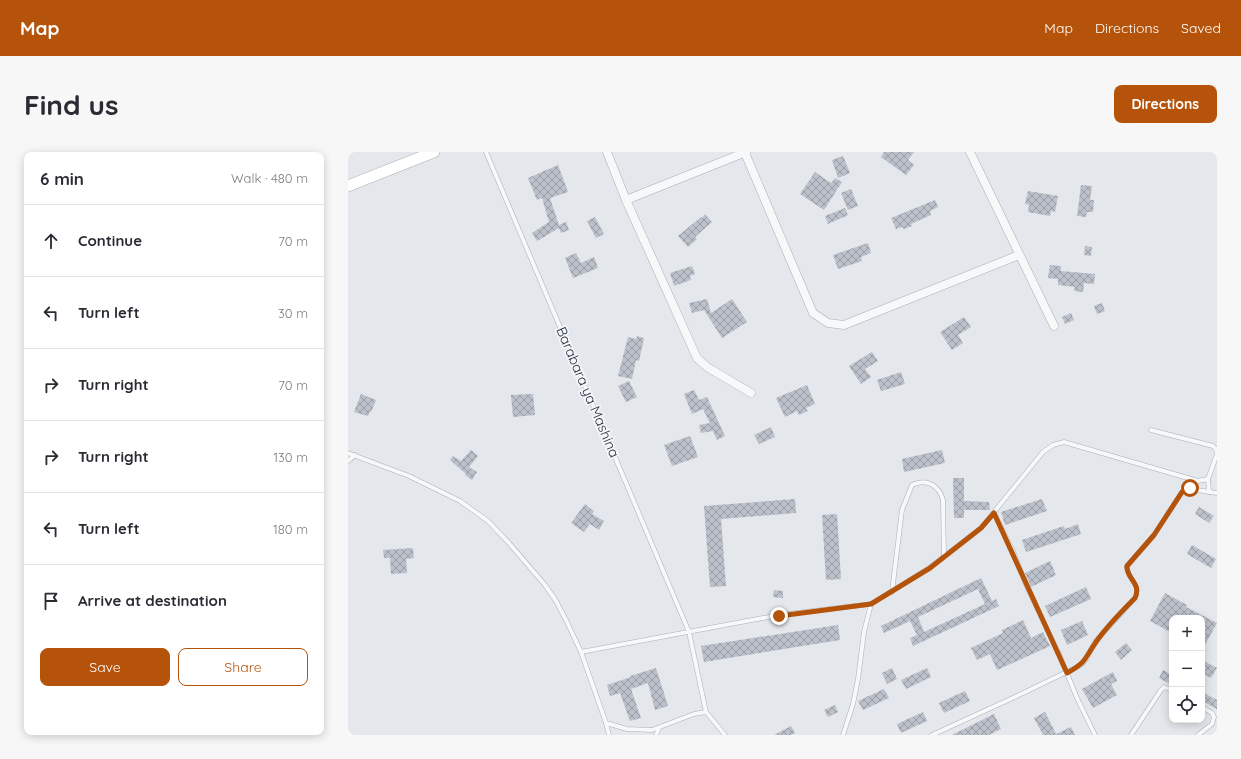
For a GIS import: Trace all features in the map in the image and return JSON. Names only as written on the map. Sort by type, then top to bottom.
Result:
[{"type":"main road","points":[[348,186],[434,152]]},
{"type":"street","points":[[607,152],[626,200],[696,358],[706,367],[751,393]]},
{"type":"street","points":[[626,200],[745,152],[813,313],[828,323],[844,325],[1019,255]]},
{"type":"street","points":[[970,152],[1054,326]]},
{"type":"lane","name":"Barabara ya Mashina","points":[[486,152],[689,632],[706,712]]},
{"type":"lane","points":[[1150,430],[1213,446],[1216,449],[1217,454],[1208,479],[1209,492]]},
{"type":"lane","points":[[581,652],[779,616],[871,604],[930,568],[981,528],[1043,452],[1053,445],[1064,442],[1198,481],[1208,479]]},
{"type":"lane","points":[[348,453],[409,476],[460,501],[488,521],[509,543],[545,585],[559,606],[581,652],[609,735]]},
{"type":"lane","points":[[348,461],[355,455]]},
{"type":"lane","points":[[892,592],[902,510],[912,485],[918,482],[926,482],[941,492],[944,500],[944,557]]},
{"type":"lane","points":[[932,735],[1067,673],[1081,665],[1087,658],[1095,642],[1135,598],[1137,594],[1136,584],[1127,570],[1127,566],[1154,535],[1182,492],[1190,488],[1217,493]]},
{"type":"lane","points":[[994,513],[1095,735]]},
{"type":"lane","points":[[843,735],[853,704],[864,632],[871,604]]},
{"type":"lane","points":[[1131,735],[1160,690],[1164,687],[1169,689]]},
{"type":"lane","points":[[1198,735],[1212,724],[1214,717],[1212,713],[1205,709]]},
{"type":"lane","points":[[606,723],[627,729],[643,731],[659,728],[694,714],[706,712],[725,735]]},
{"type":"lane","points":[[656,735],[659,728]]},
{"type":"building","points":[[884,152],[914,152],[908,160],[914,165],[906,175],[881,157]]},
{"type":"building","points":[[843,156],[850,173],[838,178],[832,160]]},
{"type":"building","points":[[558,165],[568,192],[550,198],[559,225],[566,222],[569,230],[561,233],[559,228],[537,241],[532,233],[549,222],[542,198],[537,200],[528,178]]},
{"type":"building","points":[[815,172],[831,183],[835,178],[842,182],[824,210],[800,194]]},
{"type":"building","points":[[1081,185],[1092,186],[1090,200],[1094,200],[1093,212],[1087,212],[1086,217],[1077,216]]},
{"type":"building","points":[[851,189],[858,206],[848,210],[841,193]]},
{"type":"building","points":[[1028,191],[1058,196],[1055,212],[1051,211],[1050,216],[1028,212],[1029,205],[1025,204]]},
{"type":"building","points":[[935,200],[938,207],[930,211],[931,215],[911,224],[912,226],[904,229],[902,227],[896,229],[891,218]]},
{"type":"building","points":[[845,208],[848,215],[828,224],[825,216]]},
{"type":"building","points":[[705,214],[712,222],[695,237],[697,239],[688,247],[678,236],[701,217],[702,218]]},
{"type":"building","points":[[595,217],[604,234],[596,238],[587,221]]},
{"type":"building","points":[[868,243],[871,253],[861,257],[862,261],[838,269],[833,255]]},
{"type":"building","points":[[1085,246],[1092,247],[1091,256],[1084,255]]},
{"type":"building","points":[[576,253],[581,263],[594,257],[598,268],[573,278],[565,258]]},
{"type":"building","points":[[1050,265],[1061,266],[1061,271],[1095,274],[1094,284],[1084,283],[1083,292],[1074,291],[1075,287],[1058,285],[1058,279],[1048,278]]},
{"type":"building","points":[[692,266],[695,274],[690,276],[691,280],[674,286],[670,273]]},
{"type":"building","points":[[707,299],[711,313],[732,299],[747,322],[722,338],[704,310],[692,313],[689,303]]},
{"type":"building","points":[[1102,303],[1105,311],[1097,314],[1094,306]]},
{"type":"building","points":[[1071,313],[1074,320],[1065,324],[1062,317]]},
{"type":"building","points":[[964,317],[971,327],[958,335],[963,343],[952,350],[940,332]]},
{"type":"building","points":[[637,336],[644,338],[639,361],[636,360],[632,379],[618,376],[628,337],[636,339]]},
{"type":"building","points":[[872,352],[878,361],[865,369],[871,377],[861,384],[849,366]]},
{"type":"building","points":[[901,372],[905,384],[881,391],[877,380]]},
{"type":"building","points":[[629,381],[637,397],[626,402],[618,386]]},
{"type":"building","points":[[807,385],[815,404],[806,408],[808,411],[799,415],[797,411],[785,417],[776,398]]},
{"type":"building","points":[[694,390],[699,400],[707,397],[725,436],[717,440],[713,431],[701,433],[699,425],[710,423],[703,409],[692,414],[684,394]]},
{"type":"building","points":[[361,394],[376,400],[368,416],[354,412]]},
{"type":"building","points":[[533,394],[535,415],[513,417],[511,395]]},
{"type":"building","points":[[771,427],[775,437],[759,444],[754,435]]},
{"type":"building","points":[[690,436],[698,457],[672,466],[664,445]]},
{"type":"building","points":[[471,450],[478,456],[469,467],[477,472],[472,480],[450,460],[453,456],[461,461]]},
{"type":"building","points":[[942,450],[945,463],[904,472],[902,459]]},
{"type":"building","points":[[953,478],[964,478],[964,501],[989,502],[990,510],[964,510],[964,518],[954,518]]},
{"type":"building","points":[[795,499],[796,513],[721,519],[726,586],[710,587],[704,506]]},
{"type":"building","points":[[1042,499],[1047,511],[1005,525],[1001,512]]},
{"type":"building","points":[[585,504],[594,511],[592,514],[604,521],[599,530],[590,524],[584,532],[571,523]]},
{"type":"building","points":[[1199,507],[1214,516],[1209,523],[1195,514]]},
{"type":"building","points":[[837,514],[841,579],[826,580],[822,515]]},
{"type":"building","points":[[1078,524],[1081,534],[1026,552],[1022,540],[1064,526],[1065,529]]},
{"type":"building","points":[[1192,545],[1216,559],[1211,568],[1187,554]]},
{"type":"building","points":[[413,548],[414,558],[406,559],[407,573],[391,574],[390,558],[384,558],[383,550]]},
{"type":"building","points":[[1050,561],[1056,575],[1031,587],[1025,573]]},
{"type":"building","points":[[981,578],[992,601],[996,599],[999,606],[913,646],[910,638],[917,635],[910,621],[884,633],[881,626]],"holes":[[[978,589],[985,604],[924,632],[918,617]]]},
{"type":"building","points":[[1086,587],[1091,599],[1050,617],[1045,606]]},
{"type":"building","points":[[774,590],[783,591],[783,598],[773,597]]},
{"type":"building","points":[[1165,593],[1202,615],[1169,615],[1169,631],[1150,621]]},
{"type":"building","points":[[1205,617],[1217,623],[1205,645]]},
{"type":"building","points":[[1023,620],[1031,638],[1043,632],[1050,646],[997,670],[990,654],[977,660],[971,648],[1003,633],[1002,630]]},
{"type":"building","points":[[1082,621],[1088,635],[1067,645],[1061,630]]},
{"type":"building","points":[[838,625],[840,640],[704,662],[701,646]]},
{"type":"building","points":[[1126,643],[1132,650],[1121,660],[1115,652]]},
{"type":"building","points":[[1205,662],[1217,668],[1211,678],[1205,675]]},
{"type":"building","points":[[656,668],[668,706],[655,710],[648,683],[631,689],[641,718],[630,721],[620,693],[610,696],[607,685]]},
{"type":"building","points":[[892,668],[897,679],[887,684],[882,673]]},
{"type":"building","points":[[927,668],[931,677],[906,689],[901,680]]},
{"type":"building","points":[[1163,670],[1169,673],[1169,683],[1159,678]]},
{"type":"building","points":[[1113,672],[1117,681],[1111,684],[1117,695],[1093,708],[1082,689]]},
{"type":"building","points":[[884,689],[889,698],[863,710],[858,701]]},
{"type":"building","points":[[965,691],[970,701],[944,713],[939,703]]},
{"type":"building","points":[[1205,694],[1217,700],[1217,709],[1205,703]]},
{"type":"building","points":[[835,705],[838,712],[828,717],[824,710]]},
{"type":"building","points":[[923,712],[927,721],[901,733],[897,724]]},
{"type":"building","points":[[1045,712],[1056,734],[1071,727],[1075,735],[1043,735],[1034,718]]},
{"type":"building","points":[[994,714],[1001,729],[989,735],[952,735]]},
{"type":"building","points":[[791,726],[795,733],[791,735],[774,735]]},
{"type":"route","points":[[779,616],[871,604],[880,600],[930,568],[981,528],[994,513],[1012,549],[1027,587],[1067,673],[1081,665],[1087,658],[1095,642],[1135,598],[1137,594],[1136,584],[1127,570],[1127,566],[1154,535],[1182,492],[1190,488]]}]
